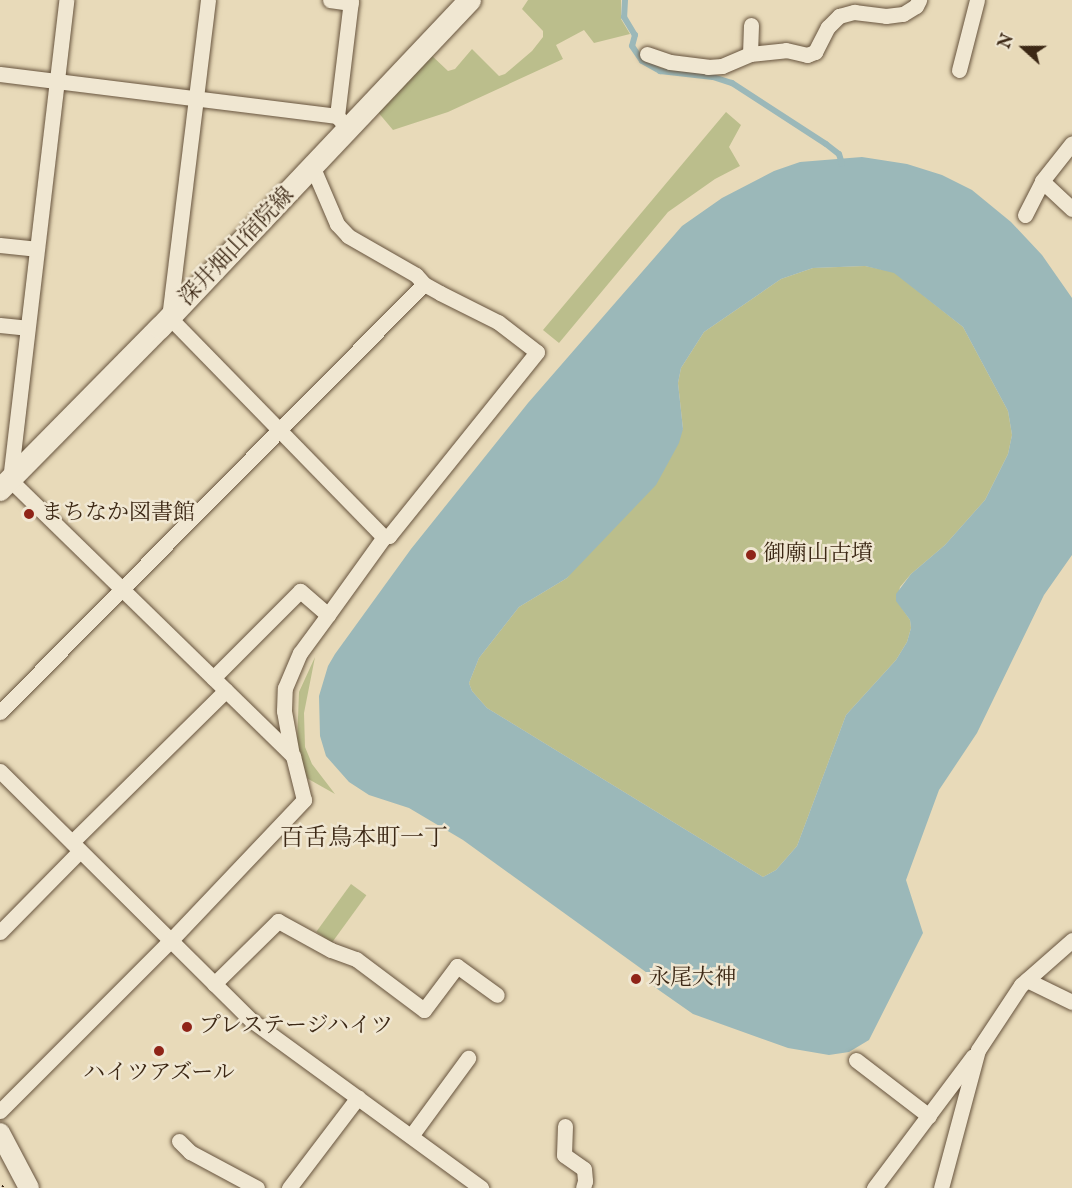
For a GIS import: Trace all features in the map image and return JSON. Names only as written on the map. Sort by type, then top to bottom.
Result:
[{"type":"main road","name":"深井畑山宿院線","points":[[5,485],[313,168],[343,123],[470,0]]},
{"type":"street","points":[[66,0],[27,328],[5,485],[120,590],[293,756]]},
{"type":"street","points":[[208,0],[169,317],[384,537]]},
{"type":"street","points":[[0,74],[197,99],[343,123],[351,1],[330,0]]},
{"type":"street","points":[[647,54],[670,62],[708,67],[722,66],[750,54],[786,50],[807,55],[815,52],[828,27],[839,16],[854,12],[886,16],[903,14],[916,6],[919,0]]},
{"type":"street","points":[[959,70],[977,0]]},
{"type":"street","points":[[750,54],[751,25]]},
{"type":"street","points":[[1025,215],[1042,181],[1072,143]]},
{"type":"street","points":[[0,1111],[172,939],[304,800],[284,711],[285,688],[300,653],[384,537],[389,536],[537,352],[498,322],[424,284],[416,275],[348,236],[337,224],[313,168]]},
{"type":"street","points":[[1042,181],[1072,208]]},
{"type":"street","points":[[0,245],[36,249]]},
{"type":"street","points":[[0,712],[424,284]]},
{"type":"street","points":[[0,325],[27,328]]},
{"type":"street","points":[[213,678],[300,591],[328,615]]},
{"type":"street","points":[[0,932],[76,846],[226,690]]},
{"type":"street","points":[[0,771],[172,939],[251,1020],[481,1188]]},
{"type":"street","points":[[214,984],[278,921],[331,950],[356,959],[424,1010],[458,966],[497,995]]},
{"type":"street","points":[[874,1188],[978,1050],[1027,980],[1072,940]]},
{"type":"street","points":[[1027,980],[1072,1002]]},
{"type":"street","points":[[941,1188],[978,1050]]},
{"type":"street","points":[[411,1136],[468,1058]]},
{"type":"street","points":[[856,1060],[929,1116]]},
{"type":"street","points":[[289,1188],[358,1097]]},
{"type":"street","points":[[565,1126],[564,1155],[584,1169],[583,1188]]},
{"type":"street","points":[[0,1133],[29,1188]]},
{"type":"street","points":[[179,1141],[190,1152],[257,1188]]},
{"type":"green space","points":[[528,0],[621,0],[621,19],[630,34],[594,43],[584,30],[556,45],[563,59],[448,112],[393,130],[377,111],[429,53],[448,71],[455,69],[472,49],[499,76],[505,74],[532,51],[543,37],[543,31],[522,9]]},
{"type":"green space","points":[[726,112],[741,125],[729,147],[740,166],[715,179],[668,212],[559,343],[543,330]]},
{"type":"green space","points":[[865,266],[894,272],[963,327],[1008,411],[1012,435],[1008,454],[985,500],[945,545],[911,574],[900,587],[897,601],[910,620],[911,628],[907,642],[896,660],[846,715],[797,846],[776,870],[763,877],[487,708],[472,691],[469,683],[479,658],[519,607],[567,578],[683,429],[678,383],[681,368],[704,332],[781,279],[813,268]]},
{"type":"green space","points":[[315,657],[304,713],[305,747],[312,764],[335,794],[303,776],[297,743],[299,692]]},
{"type":"green space","points":[[351,884],[366,895],[332,943],[316,932]]},
{"type":"water","points":[[862,157],[907,164],[942,175],[972,190],[1011,222],[1042,255],[1072,298],[1072,555],[1044,595],[977,733],[939,790],[906,880],[923,933],[869,1040],[849,1052],[829,1055],[788,1048],[693,1014],[653,986],[650,975],[463,840],[409,808],[369,795],[349,782],[326,756],[320,736],[319,696],[328,666],[335,654],[411,549],[528,403],[682,226],[722,198],[774,171],[800,162]],"holes":[[[865,266],[894,273],[963,327],[1008,411],[1012,435],[1008,454],[985,500],[945,545],[911,574],[896,594],[896,601],[910,620],[911,628],[907,642],[896,660],[846,715],[797,846],[776,870],[763,877],[487,708],[472,691],[469,683],[479,658],[519,607],[567,578],[656,485],[679,443],[683,429],[678,383],[681,368],[704,332],[781,279],[813,268]]]},
{"type":"waterway","points":[[625,0],[624,17],[635,35],[632,46],[642,61],[660,71],[713,77],[732,83],[826,144],[839,154],[842,164]]},
{"type":"place","name":"まちなか図書館","points":[[29,514]]},
{"type":"place","name":"御廟山古墳","points":[[751,555]]},
{"type":"place","name":"永尾大神","points":[[636,979]]},
{"type":"place","name":"プレステージハイツ","points":[[187,1027]]},
{"type":"place","name":"ハイツアズール","points":[[159,1051]]},
{"type":"district","name":"百舌鳥本町一丁","points":[[364,839]]}]
